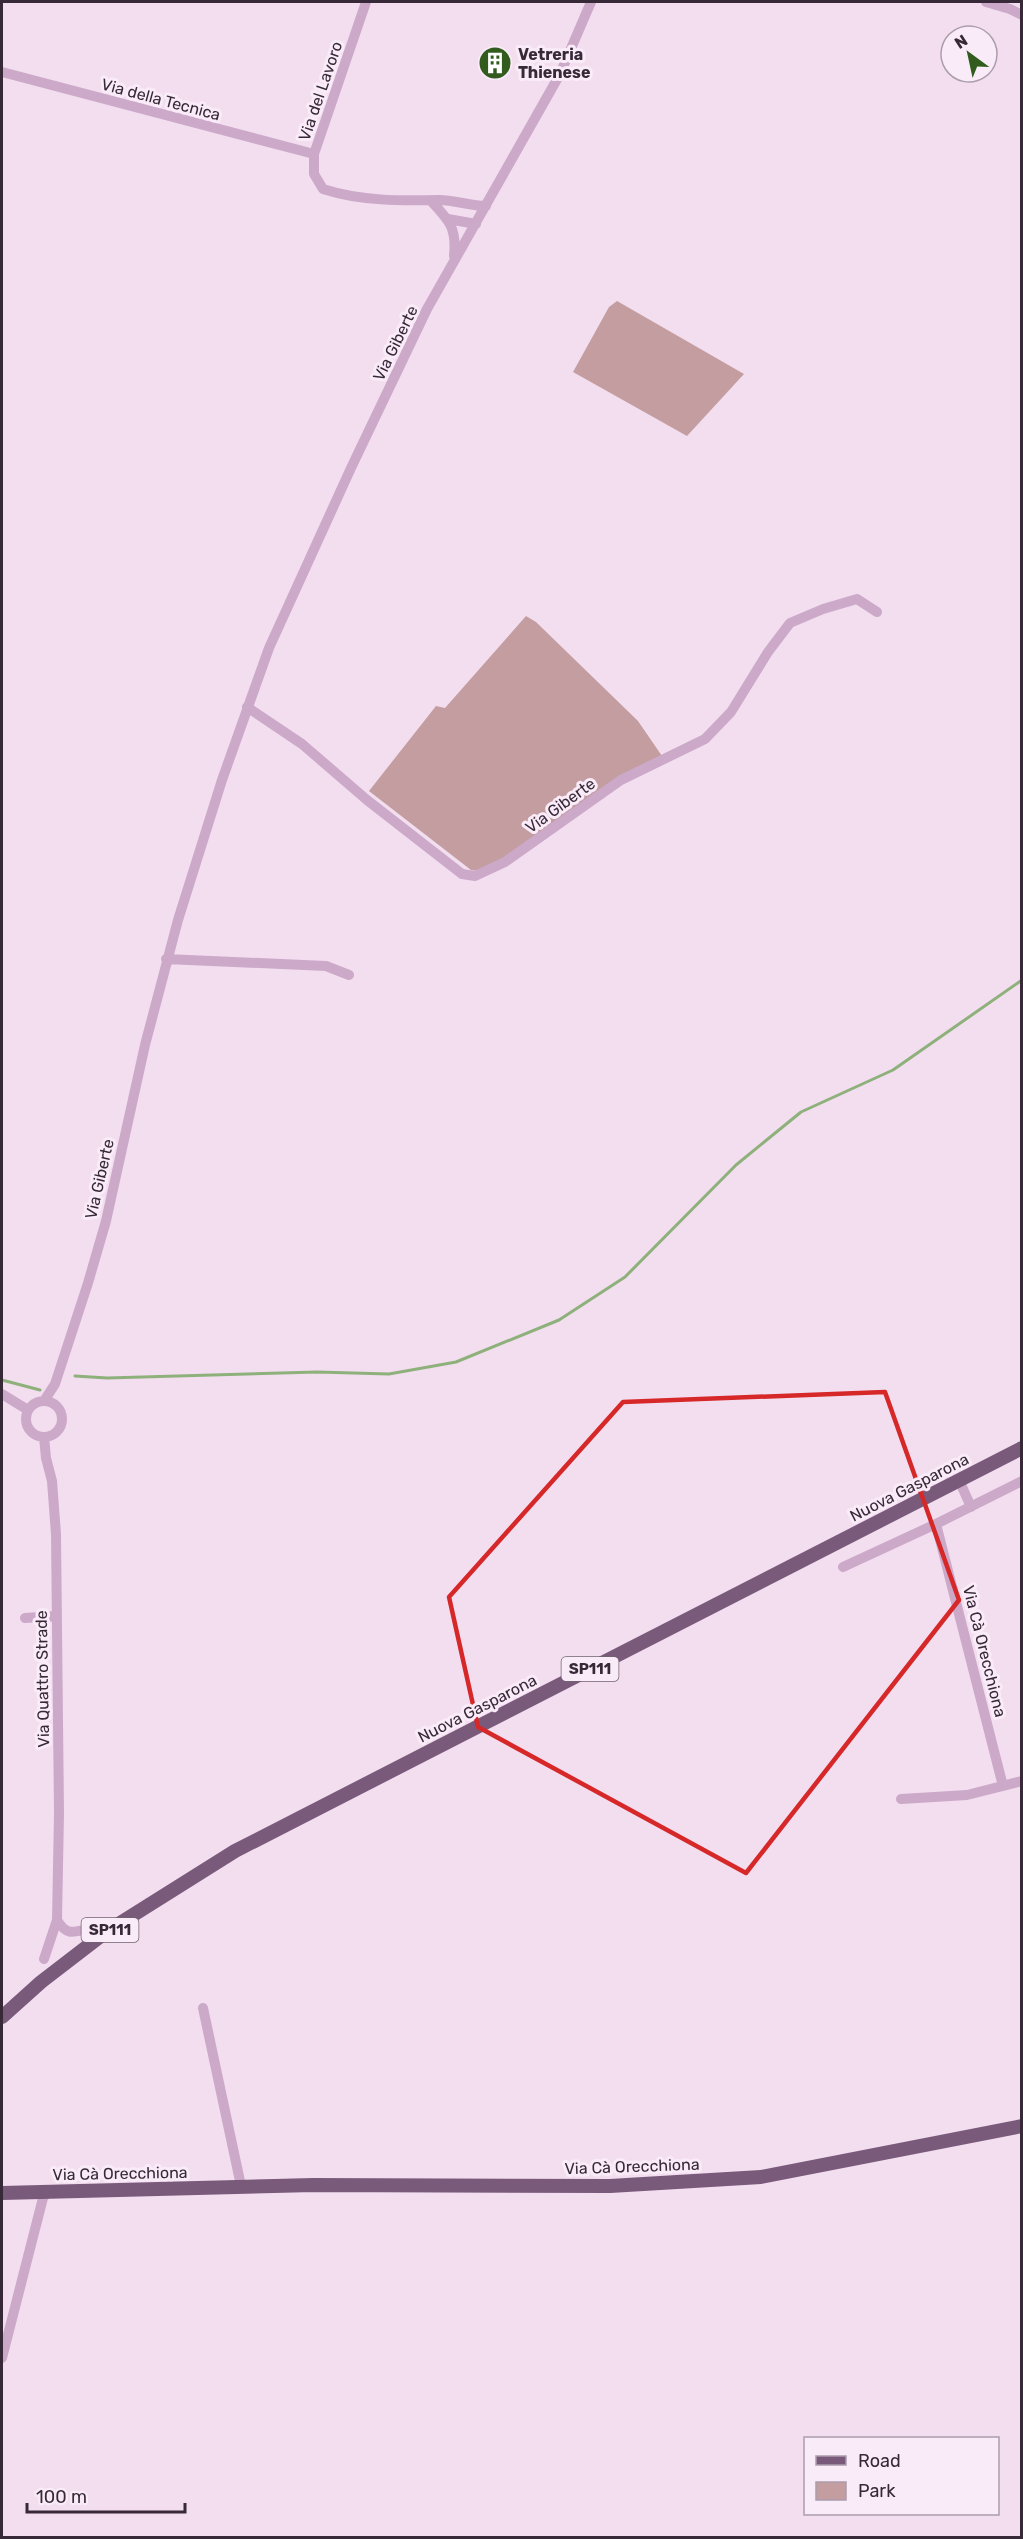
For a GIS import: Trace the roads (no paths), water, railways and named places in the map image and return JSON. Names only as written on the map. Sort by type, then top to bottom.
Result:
[{"type":"main road","name":"Nuova Gasparona","points":[[2,2017],[41,1982],[106,1932],[234,1851],[1022,1448]]},
{"type":"main road","name":"Via Cà Orecchiona","points":[[2,2193],[239,2187],[610,2186],[761,2177],[1022,2127]]},
{"type":"street","name":"Via del Lavoro","points":[[366,2],[314,154],[314,174],[323,189],[344,196],[441,200],[486,206]]},
{"type":"street","name":"Via Giberte","points":[[44,1401],[55,1384],[106,1221],[166,959],[247,707],[269,648],[351,468],[454,259],[560,74],[591,2]]},
{"type":"street","points":[[986,2],[1006,5],[1022,15]]},
{"type":"street","name":"Via della Tecnica","points":[[2,72],[314,154]]},
{"type":"street","points":[[431,201],[448,219],[456,240],[454,259]]},
{"type":"street","points":[[460,203],[469,210],[476,224]]},
{"type":"street","points":[[448,219],[476,224]]},
{"type":"street","name":"Via Giberte","points":[[247,707],[302,744],[367,800],[462,874],[475,876],[505,861],[544,836],[621,780],[705,739],[731,712],[768,652],[790,623],[823,609],[857,599],[877,612]]},
{"type":"street","points":[[166,959],[326,966],[349,975]]},
{"type":"street","points":[[2,1394],[28,1410]]},
{"type":"street","points":[[44,1401],[50,1402],[60,1410],[62,1422],[56,1433],[44,1437],[34,1434],[27,1426],[28,1410],[44,1401]]},
{"type":"street","name":"Via Quattro Strade","points":[[44,1437],[52,1481],[56,1534],[59,1813],[57,1920],[44,1959]]},
{"type":"street","points":[[959,1480],[971,1507]]},
{"type":"street","points":[[843,1567],[1022,1481]]},
{"type":"street","name":"Via Cà Orecchiona","points":[[936,1524],[1003,1786]]},
{"type":"street","points":[[25,1618],[56,1616]]},
{"type":"street","points":[[901,1799],[967,1795],[1022,1780]]},
{"type":"street","points":[[57,1920],[65,1931],[70,1933],[87,1929]]},
{"type":"street","points":[[203,2008],[240,2181],[239,2187]]},
{"type":"street","points":[[2,2358],[42,2198],[48,2192]]},
{"type":"waterway","points":[[75,1376],[107,1378],[317,1372],[389,1374],[456,1362],[559,1320],[625,1277],[736,1165],[801,1112],[893,1070],[1022,980]]},
{"type":"waterway","points":[[2,1380],[40,1390]]},
{"type":"place","name":"Vetreria Thienese","points":[[495,63]]}]
